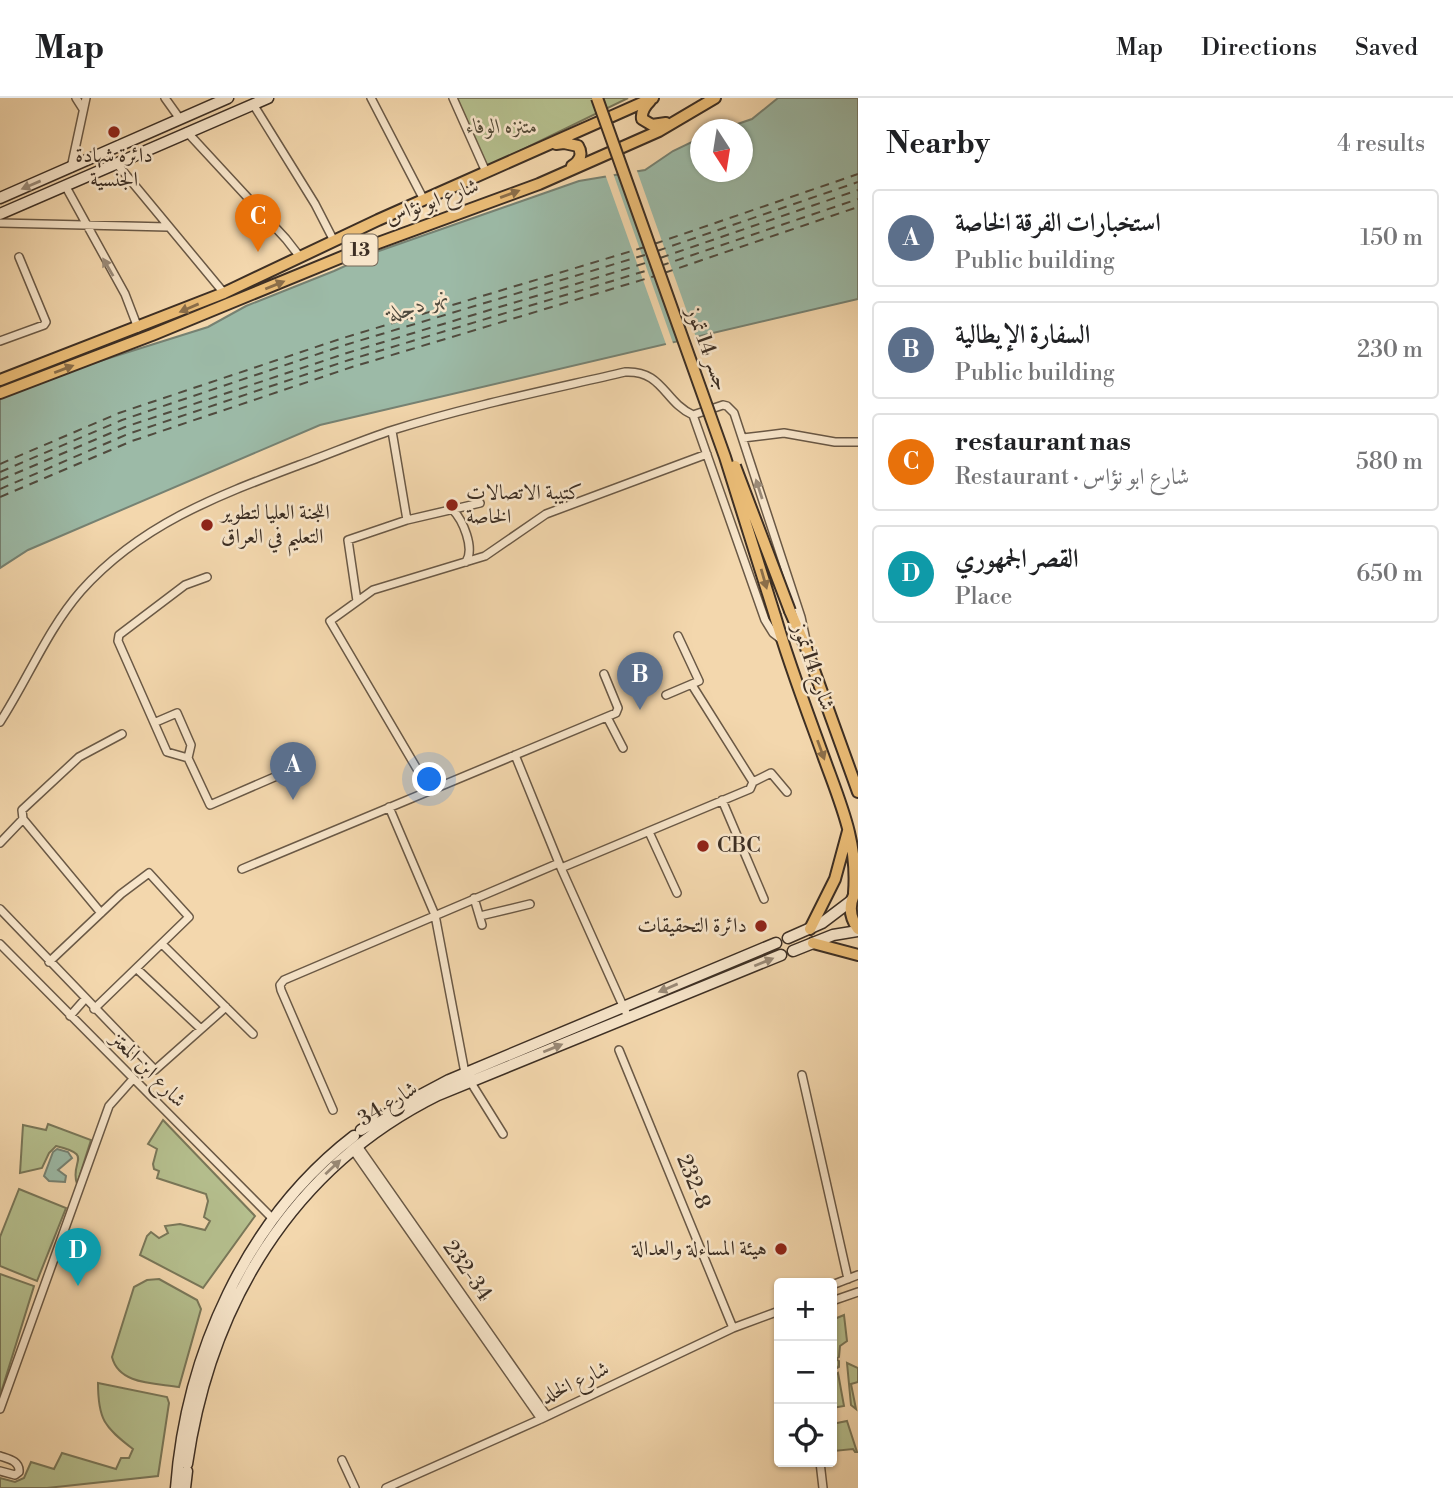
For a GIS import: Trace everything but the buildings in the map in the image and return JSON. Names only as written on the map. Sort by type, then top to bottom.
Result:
[{"type":"main road","points":[[0,198],[228,98]]},
{"type":"main road","points":[[0,214],[268,98]]},
{"type":"main road","name":"جسر 14 تموز","points":[[597,98],[725,457],[775,616]]},
{"type":"main road","name":"جسر 14 تموز","points":[[604,98],[731,455],[790,611]]},
{"type":"main road","points":[[654,98],[641,115],[646,123],[661,125],[712,100]]},
{"type":"main road","name":"شارع ابو نؤاس","points":[[0,380],[224,293],[654,98]]},
{"type":"main road","name":"شارع ابو نؤاس","points":[[0,393],[152,335],[359,250],[539,184],[659,131],[712,100]]},
{"type":"main road","points":[[520,158],[553,145],[564,143],[578,146],[582,154],[576,164],[539,184]]},
{"type":"main road","name":"شارع 14 تموز","points":[[790,611],[858,792]]},
{"type":"main road","name":"شارع 14 تموز","points":[[775,616],[849,824],[853,850],[854,894],[850,912],[858,930]]},
{"type":"main road","points":[[810,929],[835,879],[849,824]]},
{"type":"main road","points":[[788,938],[831,918],[854,894]]},
{"type":"main road","points":[[793,951],[841,933],[858,930]]},
{"type":"main road","name":"شارع 34","points":[[179,1488],[187,1467],[206,1375],[238,1294],[278,1227],[356,1141],[467,1077],[623,1007],[776,943]]},
{"type":"main road","points":[[813,943],[858,955]]},
{"type":"main road","name":"شارع 34","points":[[179,1488],[187,1412],[207,1343],[237,1277],[273,1219],[314,1171],[417,1097],[781,956]]},
{"type":"street","points":[[76,98],[83,109]]},
{"type":"street","points":[[71,168],[86,98]]},
{"type":"street","points":[[165,98],[180,119]]},
{"type":"street","points":[[371,98],[424,200]]},
{"type":"street","points":[[453,98],[486,173]]},
{"type":"street","points":[[253,104],[315,204],[334,241]]},
{"type":"street","points":[[187,132],[300,257]]},
{"type":"street","points":[[117,164],[224,293]]},
{"type":"street","points":[[66,187],[125,294],[138,328]]},
{"type":"street","points":[[0,223],[168,228]]},
{"type":"street","points":[[0,341],[46,322],[19,257]]},
{"type":"street","points":[[0,722],[60,619],[74,601],[106,566],[134,543],[176,517],[216,496],[392,431],[467,409],[625,372],[647,374],[661,385],[684,411],[693,415],[727,406],[734,413],[801,617],[806,648]]},
{"type":"street","points":[[693,415],[765,620],[773,633],[782,640]]},
{"type":"street","points":[[392,431],[407,520]]},
{"type":"street","points":[[743,438],[784,433],[835,442],[858,442]]},
{"type":"street","points":[[430,790],[330,621],[373,590],[485,556],[546,514],[707,454]]},
{"type":"street","points":[[357,601],[348,540],[407,520],[480,503]]},
{"type":"street","points":[[452,509],[460,517],[470,551],[466,562]]},
{"type":"street","points":[[188,758],[167,752],[156,722],[118,646],[119,635],[186,585],[208,577]]},
{"type":"street","points":[[666,695],[699,681],[677,636]]},
{"type":"street","points":[[242,869],[616,713],[618,708],[604,674]]},
{"type":"street","points":[[692,685],[753,782]]},
{"type":"street","points":[[156,722],[177,713],[191,746],[188,758],[210,806],[293,769]]},
{"type":"street","points":[[607,717],[623,748]]},
{"type":"street","points":[[101,914],[23,819],[22,810],[79,757],[122,734]]},
{"type":"street","points":[[515,755],[560,865],[628,1017]]},
{"type":"street","points":[[333,1110],[280,985],[284,980],[474,898],[649,832],[750,789],[753,782],[767,775],[774,774],[787,792]]},
{"type":"street","points":[[722,800],[764,899]]},
{"type":"street","points":[[389,807],[435,915],[467,1077],[503,1133]]},
{"type":"street","points":[[0,843],[23,819]]},
{"type":"street","points":[[649,832],[677,893]]},
{"type":"street","points":[[50,962],[149,873],[189,917],[94,1009]]},
{"type":"street","points":[[474,898],[482,925]]},
{"type":"street","points":[[480,916],[530,904]]},
{"type":"street","points":[[0,909],[155,1070],[226,1007]]},
{"type":"street","name":"شارع ابن المعتز","points":[[0,944],[273,1219]]},
{"type":"street","points":[[162,944],[253,1034]]},
{"type":"street","points":[[137,969],[201,1029]]},
{"type":"street","points":[[70,1016],[85,999]]},
{"type":"street","name":"232-8","points":[[620,1050],[733,1328]]},
{"type":"street","points":[[802,1075],[848,1279]]},
{"type":"street","points":[[0,1409],[108,1106],[133,1079]]},
{"type":"street","name":"232-34","points":[[356,1141],[544,1418]]},
{"type":"street","points":[[837,1283],[858,1275]]},
{"type":"street","points":[[837,1299],[858,1292]]},
{"type":"street","name":"شارع الخلد","points":[[386,1488],[544,1418],[733,1328],[774,1313]]},
{"type":"street","points":[[0,1456],[16,1462],[20,1467],[15,1475],[0,1471]]},
{"type":"street","points":[[342,1460],[355,1488]]},
{"type":"street","points":[[821,1467],[823,1488]]},
{"type":"green space","name":"متنزه الوفاء","points":[[456,98],[628,98],[487,167]]},
{"type":"green space","points":[[163,1120],[255,1216],[203,1288],[140,1255],[151,1232],[159,1238],[168,1233],[165,1226],[180,1224],[205,1230],[210,1221],[204,1217],[208,1201],[206,1194],[157,1178],[159,1171],[154,1169],[153,1164],[157,1149],[148,1144]]},
{"type":"green space","points":[[48,1124],[91,1140],[77,1184],[75,1176],[78,1156],[68,1149],[56,1146],[49,1153],[42,1168],[20,1173],[23,1125],[46,1130]]},
{"type":"green space","points":[[19,1189],[66,1208],[37,1281],[0,1266],[0,1237]]},
{"type":"green space","points":[[0,1274],[34,1286],[0,1396]]},
{"type":"green space","points":[[159,1279],[197,1300],[201,1309],[179,1387],[130,1378],[116,1366],[112,1357],[134,1287],[147,1280]]},
{"type":"green space","points":[[844,1315],[847,1341],[840,1346],[837,1358],[837,1341],[837,1318]]},
{"type":"green space","points":[[847,1363],[858,1368],[858,1382],[851,1384],[856,1409],[851,1405]]},
{"type":"green space","points":[[837,1374],[844,1406],[837,1407],[837,1404]]},
{"type":"green space","points":[[98,1383],[167,1397],[169,1403],[158,1476],[47,1488],[0,1488],[0,1478],[15,1482],[24,1478],[31,1462],[54,1469],[62,1453],[116,1469],[121,1458],[129,1458],[133,1449],[109,1428],[101,1414]]},
{"type":"green space","points":[[847,1421],[857,1452],[853,1449],[837,1451],[837,1423]]},
{"type":"water","name":"نهر دجلة","points":[[778,98],[858,98],[858,299],[320,425],[28,550],[0,568],[0,399],[21,388],[68,371],[208,327],[246,306],[376,252],[579,181],[645,170],[690,143],[690,182],[753,182],[752,119]]},
{"type":"water","points":[[57,1149],[68,1152],[72,1158],[58,1170],[66,1176],[65,1182],[49,1181],[44,1176],[53,1152]]},
{"type":"pier","points":[[636,168],[697,340],[679,345],[617,172]]},
{"type":"pier","points":[[613,173],[674,346],[667,347],[605,174]]},
{"type":"ferry route","points":[[654,244],[858,174]]},
{"type":"ferry route","points":[[657,251],[858,182]]},
{"type":"ferry route","points":[[660,258],[858,190]]},
{"type":"ferry route","points":[[660,266],[858,199]]},
{"type":"ferry route","points":[[664,273],[858,207]]},
{"type":"ferry route","points":[[0,464],[119,413],[343,338],[645,247]]},
{"type":"ferry route","points":[[0,472],[122,420],[345,345],[648,254]]},
{"type":"ferry route","points":[[0,480],[125,427],[347,353],[652,261]]},
{"type":"ferry route","points":[[0,489],[128,434],[349,360],[652,269]]},
{"type":"ferry route","points":[[0,497],[132,441],[352,367],[655,276]]},
{"type":"place","name":"دائرة شهادة الجنسية","points":[[114,132]]},
{"type":"place","name":"restaurant nas","points":[[258,252]]},
{"type":"place","name":"كتيبة الاتصالات الخاصة","points":[[452,505]]},
{"type":"place","name":"اللجنة العليا لتطوير التعليم في العراق","points":[[207,525]]},
{"type":"place","name":"السفارة الإيطالية","points":[[640,710]]},
{"type":"place","name":"استخبارات الفرقة الخاصة","points":[[293,800]]},
{"type":"place","name":"CBC","points":[[703,846]]},
{"type":"place","name":"دائرة التحقيقات","points":[[761,926]]},
{"type":"place","name":"هيئة المساءلة والعدالة","points":[[781,1249]]},
{"type":"place","name":"القصر الجمهوري","points":[[78,1286]]}]
